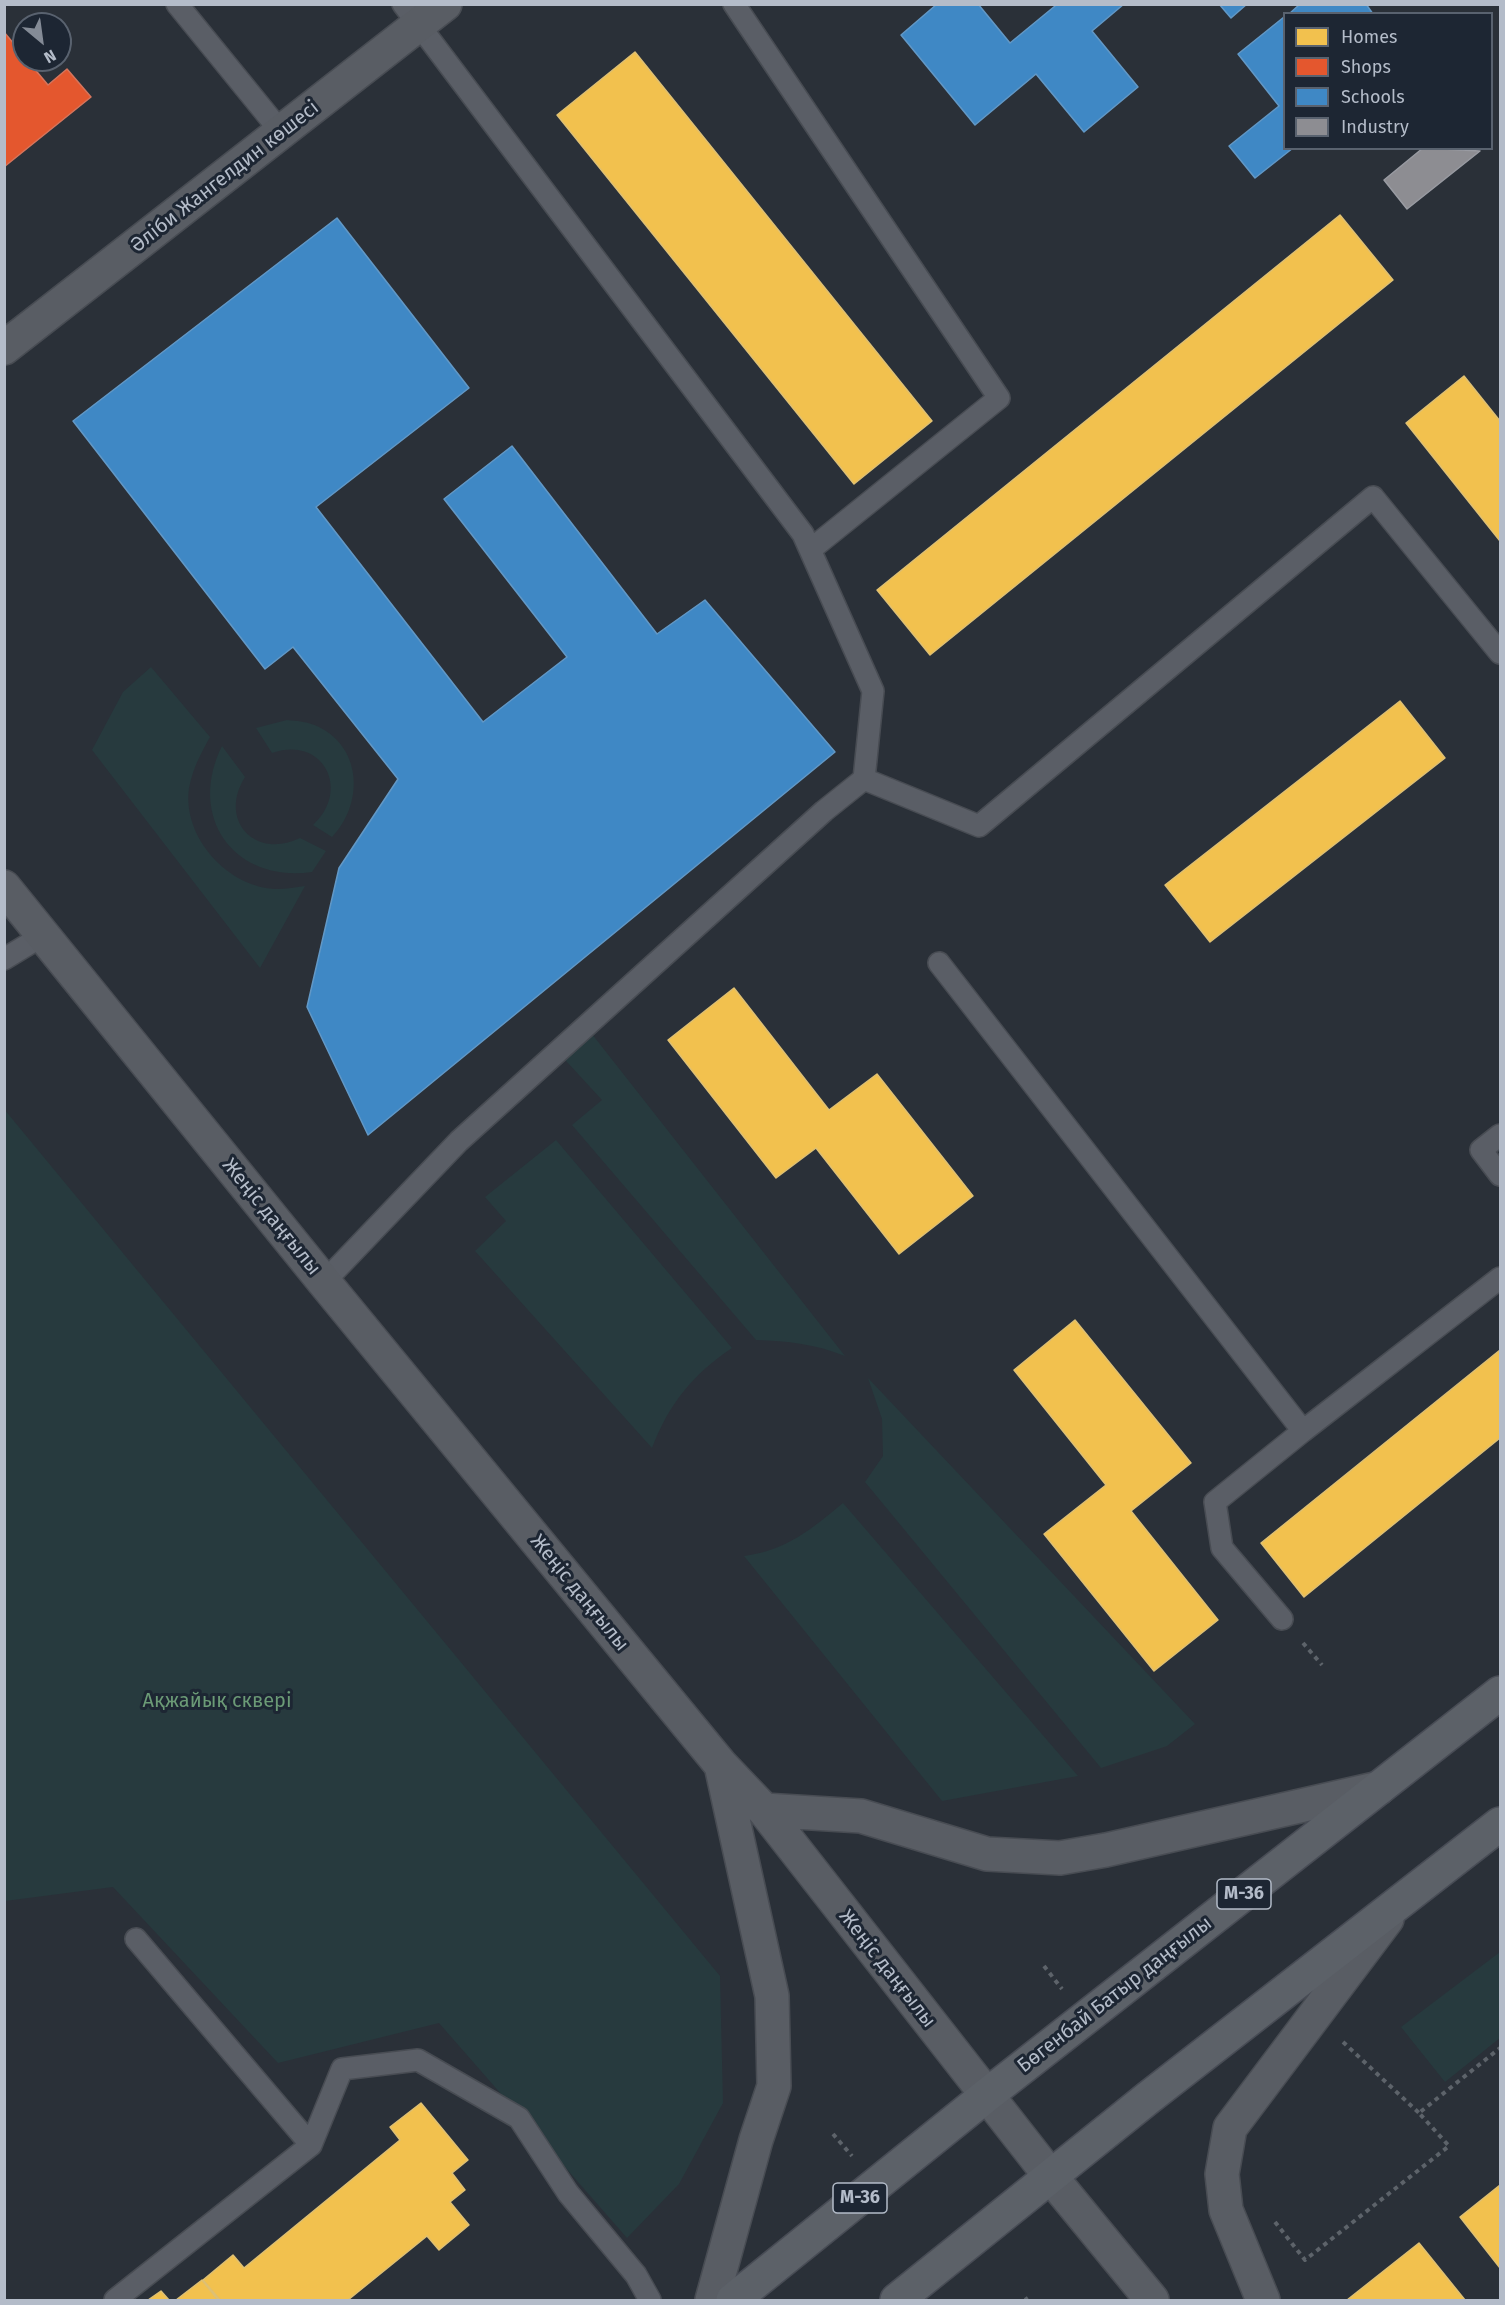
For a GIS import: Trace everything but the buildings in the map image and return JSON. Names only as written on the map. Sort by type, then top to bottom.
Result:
[{"type":"main road","name":"Әліби Жангелдин көшесі","points":[[4,348],[282,133],[411,15],[445,4]]},
{"type":"main road","name":"Жеңіс даңғылы","points":[[4,887],[324,1282],[721,1765],[764,1810],[1051,2177],[1152,2301]]},
{"type":"main road","name":"Бөгенбай Батыр даңғылы","points":[[733,2301],[987,2095],[1500,1693]]},
{"type":"main road","points":[[712,2301],[756,2140],[774,2086],[772,1996],[721,1765]]},
{"type":"main road","points":[[764,1810],[861,1816],[987,1854],[1060,1858],[1106,1850],[1379,1788]]},
{"type":"main road","points":[[897,2301],[1148,2098],[1500,1824]]},
{"type":"main road","points":[[1263,2301],[1226,2210],[1222,2174],[1230,2128],[1399,1902]]},
{"type":"lane","points":[[177,4],[282,133]]},
{"type":"lane","points":[[734,4],[999,398],[810,550]]},
{"type":"lane","points":[[324,1282],[459,1141],[824,811],[864,779],[873,691],[803,534],[411,15]]},
{"type":"lane","points":[[864,779],[979,826],[1373,497],[1500,653]]},
{"type":"lane","points":[[4,959],[42,936]]},
{"type":"lane","points":[[939,963],[1303,1431]]},
{"type":"lane","points":[[1500,1135],[1481,1150],[1500,1176]]},
{"type":"lane","points":[[1282,1619],[1222,1548],[1215,1502],[1500,1278]]},
{"type":"lane","points":[[136,1939],[311,2145]]},
{"type":"lane","points":[[115,2301],[311,2145],[342,2069],[418,2060],[519,2118],[568,2193],[636,2276],[650,2301]]},
{"type":"path","points":[[1272,2218],[1305,2260],[1449,2146],[1419,2113],[1339,2038]]},
{"type":"path","points":[[1419,2113],[1500,2048]]},
{"type":"green space","points":[[151,667],[210,737],[195,767],[189,788],[189,806],[193,824],[201,841],[226,870],[242,880],[277,889],[305,886],[260,968],[92,750],[123,692]]},
{"type":"green space","points":[[287,720],[319,727],[344,749],[351,763],[354,778],[353,794],[342,824],[332,837],[313,825],[324,811],[330,796],[330,782],[326,769],[317,758],[305,752],[290,749],[272,753],[256,728]]},
{"type":"green space","points":[[222,746],[245,777],[238,793],[236,808],[239,821],[246,832],[256,840],[269,844],[284,843],[300,838],[326,851],[312,872],[284,873],[260,867],[240,855],[224,839],[214,820],[210,797],[213,772]]},
{"type":"green space","points":[[588,1029],[845,1356],[801,1344],[756,1340],[572,1125],[602,1100],[556,1050]]},
{"type":"green space","name":"Ақжайық сквері","points":[[4,1109],[720,1976],[723,2103],[679,2184],[627,2238],[439,2023],[278,2063],[113,1887],[5,1901]]},
{"type":"green space","points":[[556,1140],[732,1348],[705,1369],[683,1392],[666,1418],[652,1448],[475,1251],[506,1221],[485,1197]]},
{"type":"green space","points":[[868,1378],[1195,1724],[1167,1746],[1101,1768],[865,1482],[883,1456],[882,1419]]},
{"type":"green space","points":[[843,1503],[1078,1776],[942,1801],[744,1556],[785,1544],[809,1530]]},
{"type":"green space","points":[[1500,1952],[1500,2038],[1445,2082],[1401,2027]]}]
